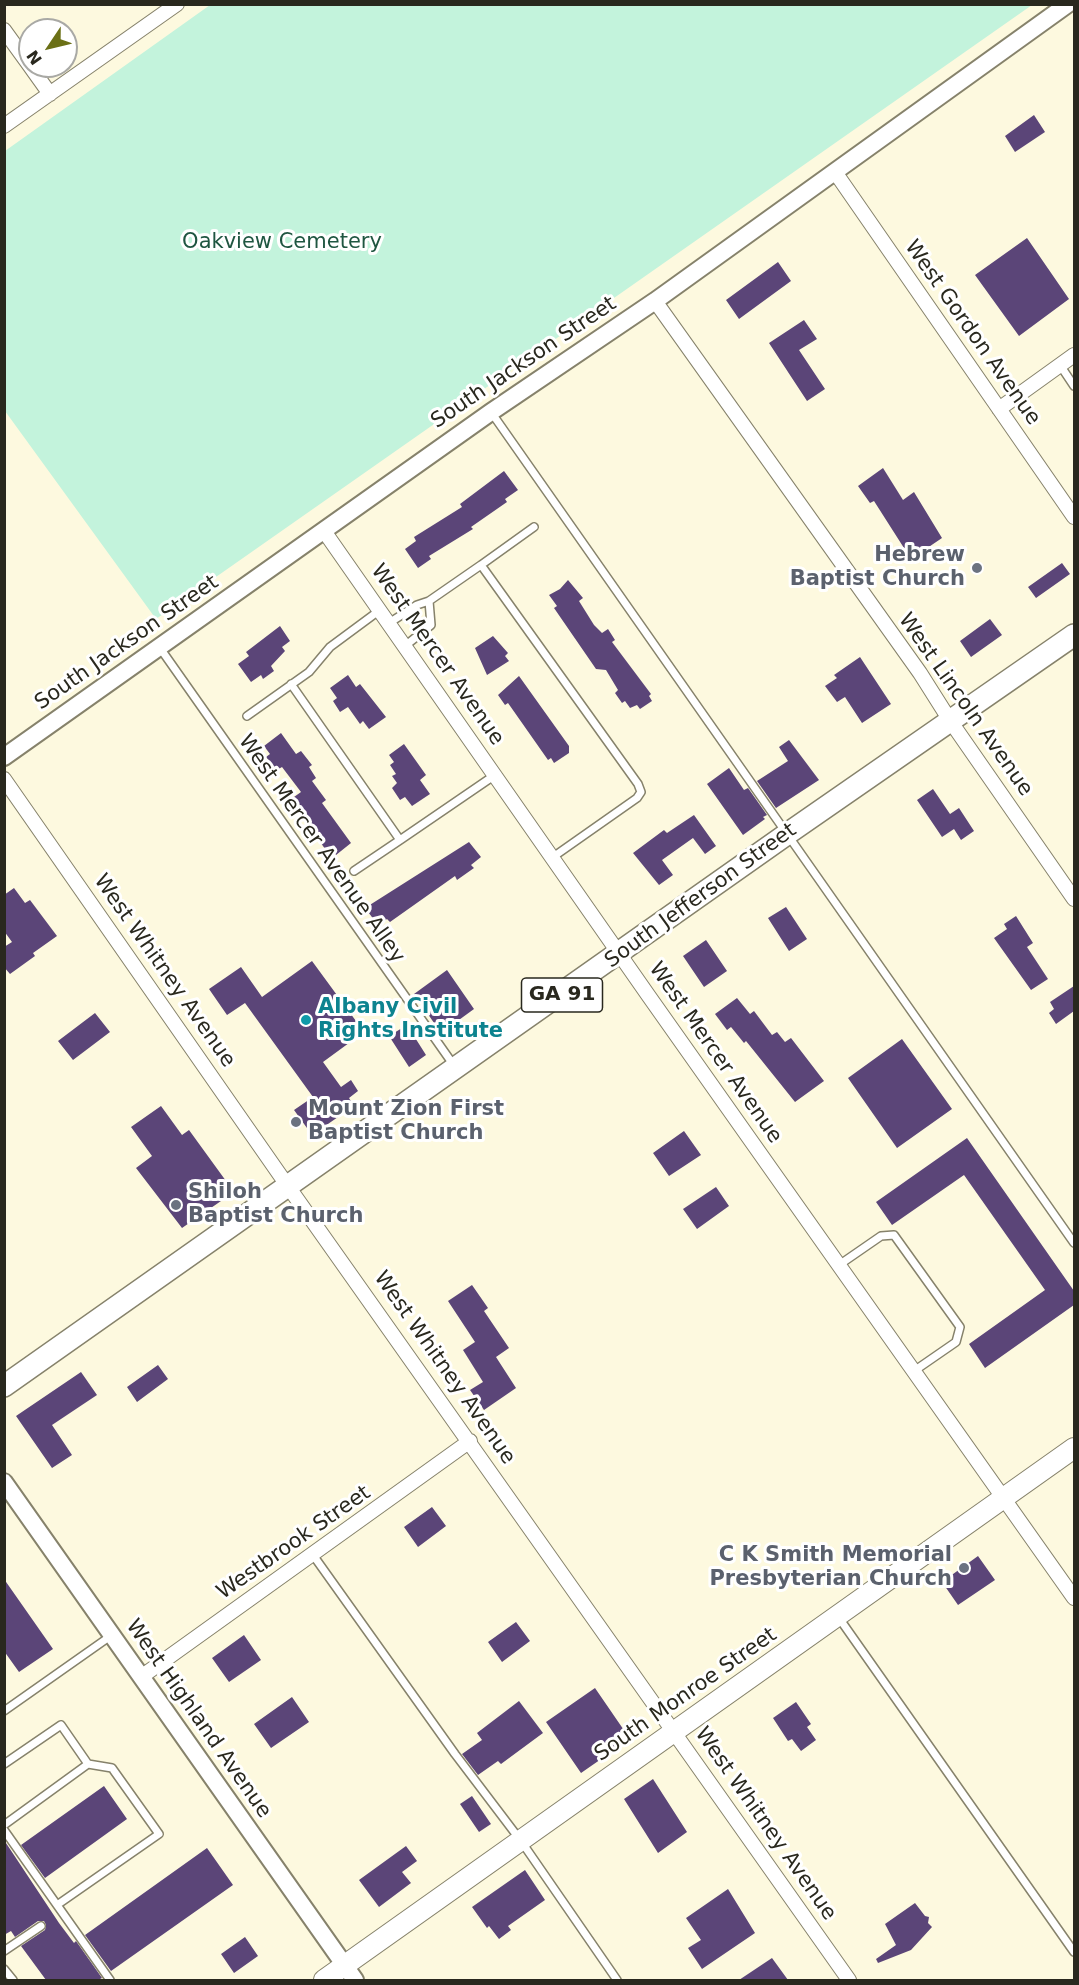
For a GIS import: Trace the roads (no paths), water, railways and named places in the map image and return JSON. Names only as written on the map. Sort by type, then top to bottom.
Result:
[{"type":"main road","name":"South Jefferson Street","points":[[4,1386],[1074,635]]},
{"type":"main road","name":"South Monroe Street","points":[[324,1980],[350,1973],[521,1841],[1074,1449]]},
{"type":"street","points":[[4,126],[177,4]]},
{"type":"street","name":"South Jackson Street","points":[[4,757],[491,412],[655,301],[1068,4]]},
{"type":"street","points":[[4,30],[18,49]]},
{"type":"street","points":[[39,78],[50,94]]},
{"type":"street","name":"West Gordon Avenue","points":[[835,172],[1074,517]]},
{"type":"street","name":"West Lincoln Avenue","points":[[655,301],[920,673],[951,722],[1074,899]]},
{"type":"street","points":[[999,409],[1074,355]]},
{"type":"street","name":"West Mercer Avenue","points":[[324,531],[1074,1598]]},
{"type":"street","name":"West Whitney Avenue","points":[[4,779],[849,1980]]},
{"type":"street","name":"Westbrook Street","points":[[141,1677],[470,1441]]},
{"type":"street","name":"West Highland Avenue","points":[[4,1482],[350,1973]]},
{"type":"lane","points":[[1060,365],[1074,386]]},
{"type":"lane","points":[[491,412],[1074,1243]]},
{"type":"lane","points":[[389,623],[417,605],[429,601],[534,527]]},
{"type":"lane","points":[[481,565],[638,784],[641,792],[637,798],[552,857]]},
{"type":"lane","points":[[405,646],[431,625],[429,601]]},
{"type":"lane","points":[[247,716],[309,672],[330,647],[380,610]]},
{"type":"lane","name":"West Mercer Avenue Alley","points":[[160,648],[456,1069]]},
{"type":"lane","points":[[291,684],[400,840]]},
{"type":"lane","points":[[354,871],[495,775]]},
{"type":"lane","points":[[839,1265],[881,1236],[894,1235],[960,1327],[956,1342],[914,1371]]},
{"type":"lane","points":[[313,1555],[448,1745],[521,1841],[617,1980]]},
{"type":"lane","points":[[838,1616],[1074,1952]]},
{"type":"lane","points":[[4,1711],[112,1635]]},
{"type":"lane","points":[[4,1764],[61,1725],[88,1764]]},
{"type":"lane","points":[[4,1825],[88,1764],[112,1767],[159,1834],[57,1905]]},
{"type":"lane","points":[[4,1830],[110,1980]]},
{"type":"lane","points":[[4,1952],[41,1926]]},
{"type":"lane","points":[[4,1968],[13,1980]]},
{"type":"place","name":"Hebrew Baptist Church","points":[[977,568]]},
{"type":"place","name":"Albany Civil Rights Institute","points":[[306,1020]]},
{"type":"place","name":"Mount Zion First Baptist Church","points":[[296,1122]]},
{"type":"place","name":"Shiloh Baptist Church","points":[[176,1205]]},
{"type":"place","name":"C K Smith Memorial Presbyterian Church","points":[[964,1568]]},
{"type":"park label","name":"Oakview Cemetery","points":[[282,243]]}]
